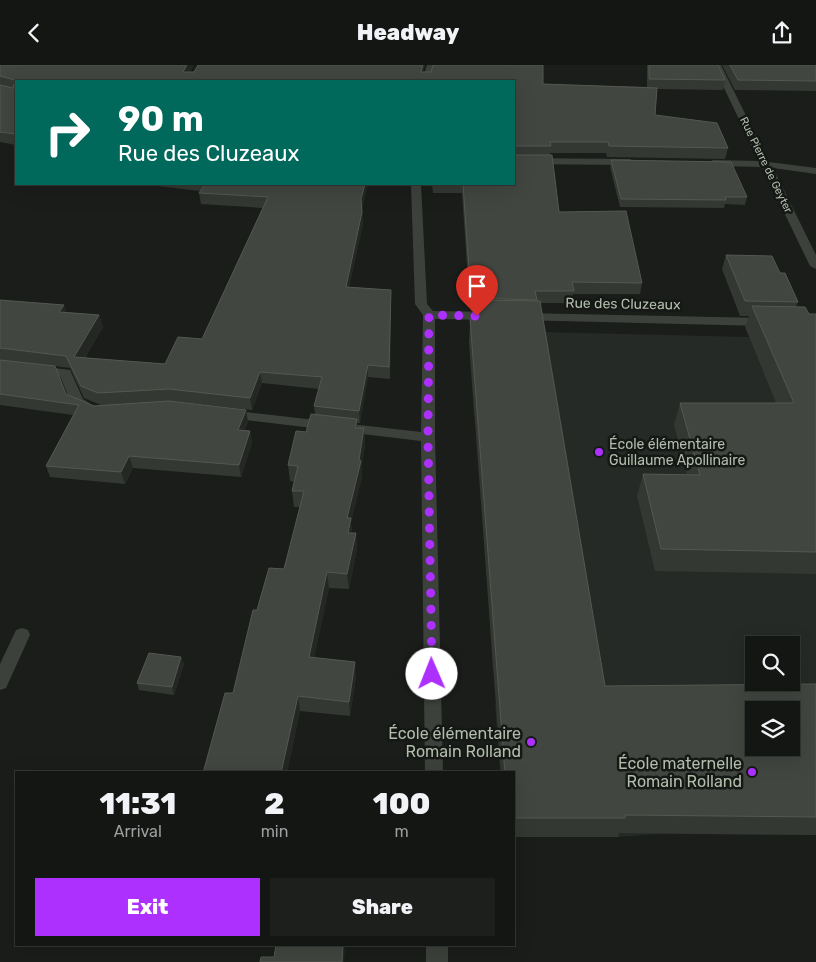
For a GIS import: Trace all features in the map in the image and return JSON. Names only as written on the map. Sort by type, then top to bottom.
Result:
[{"type":"street","points":[[426,80],[431,65]]},
{"type":"street","name":"Rue Pierre de Geyter","points":[[716,65],[816,266]]},
{"type":"street","points":[[515,161],[640,163]]},
{"type":"street","points":[[698,163],[766,164],[816,171]]},
{"type":"street","points":[[416,185],[420,304],[429,315],[428,437],[434,771]]},
{"type":"street","name":"Rue des Cluzeaux","points":[[429,315],[776,322]]},
{"type":"street","points":[[0,365],[66,373],[76,402],[99,412],[108,412]]},
{"type":"street","points":[[211,412],[386,434],[428,437]]},
{"type":"street","points":[[0,683],[22,635]]},
{"type":"street","points":[[437,946],[437,962]]},
{"type":"shaded area","points":[[541,332],[749,337],[816,498],[816,835],[658,834],[618,837],[515,774],[515,771],[500,771],[495,704],[517,704],[514,672],[493,672],[485,551],[492,416],[474,416],[469,341],[540,341]]},
{"type":"building","points":[[0,65],[187,65],[183,72],[194,72],[198,65],[423,65],[421,72],[431,72],[433,65],[543,65],[543,84],[657,88],[655,115],[717,123],[728,148],[609,146],[608,142],[550,142],[551,146],[515,146],[515,80],[15,80],[0,76]]},
{"type":"building","points":[[649,65],[718,65],[725,80],[649,79]]},
{"type":"building","points":[[730,65],[816,65],[816,81],[738,80]]},
{"type":"building","points":[[15,80],[15,134],[0,132],[0,85],[13,88]]},
{"type":"building","points":[[515,155],[552,155],[559,212],[626,211],[642,283],[572,282],[574,291],[535,291],[537,300],[471,298],[463,185],[515,185]]},
{"type":"building","points":[[611,160],[731,162],[747,197],[725,197],[726,200],[621,199]]},
{"type":"building","points":[[204,185],[365,185],[361,199],[362,212],[346,287],[391,290],[389,367],[368,365],[359,411],[314,406],[322,377],[260,372],[250,398],[169,389],[98,393],[81,386],[66,356],[0,348],[0,300],[64,305],[59,312],[99,315],[74,357],[165,364],[178,337],[202,339],[268,197],[199,193]]},
{"type":"building","points":[[726,255],[772,256],[780,273],[785,273],[798,302],[745,301]]},
{"type":"building","points":[[472,300],[540,301],[605,686],[745,685],[745,691],[800,691],[800,684],[816,684],[816,817],[625,815],[625,818],[515,818],[515,771],[505,771],[470,319],[474,319]]},
{"type":"building","points":[[752,306],[805,307],[809,314],[816,314],[816,552],[661,549],[643,474],[700,475],[680,403],[794,403]]},
{"type":"building","points":[[0,360],[55,366],[66,394],[94,406],[169,401],[246,410],[238,430],[250,431],[239,465],[129,456],[121,472],[46,466],[79,405],[0,394]]},
{"type":"building","points":[[311,414],[357,419],[355,428],[364,428],[359,460],[361,461],[347,518],[351,518],[348,533],[356,533],[347,574],[327,572],[309,657],[355,662],[349,702],[298,696],[281,771],[204,771],[225,693],[233,693],[253,610],[257,610],[269,568],[284,569],[304,491],[292,491],[298,466],[288,465],[296,431],[306,432]]},
{"type":"building","points":[[149,653],[181,657],[172,687],[137,683]]},
{"type":"building","points":[[276,946],[343,946],[342,962],[260,962],[261,957],[274,957]]},
{"type":"place","name":"École élémentaire Guillaume Apollinaire","points":[[599,452]]},
{"type":"place","name":"École élémentaire Romain Rolland","points":[[531,742]]},
{"type":"place","name":"École maternelle Romain Rolland","points":[[752,772]]},
{"type":"route","points":[[432,674],[428,437],[429,315],[477,316]]}]
